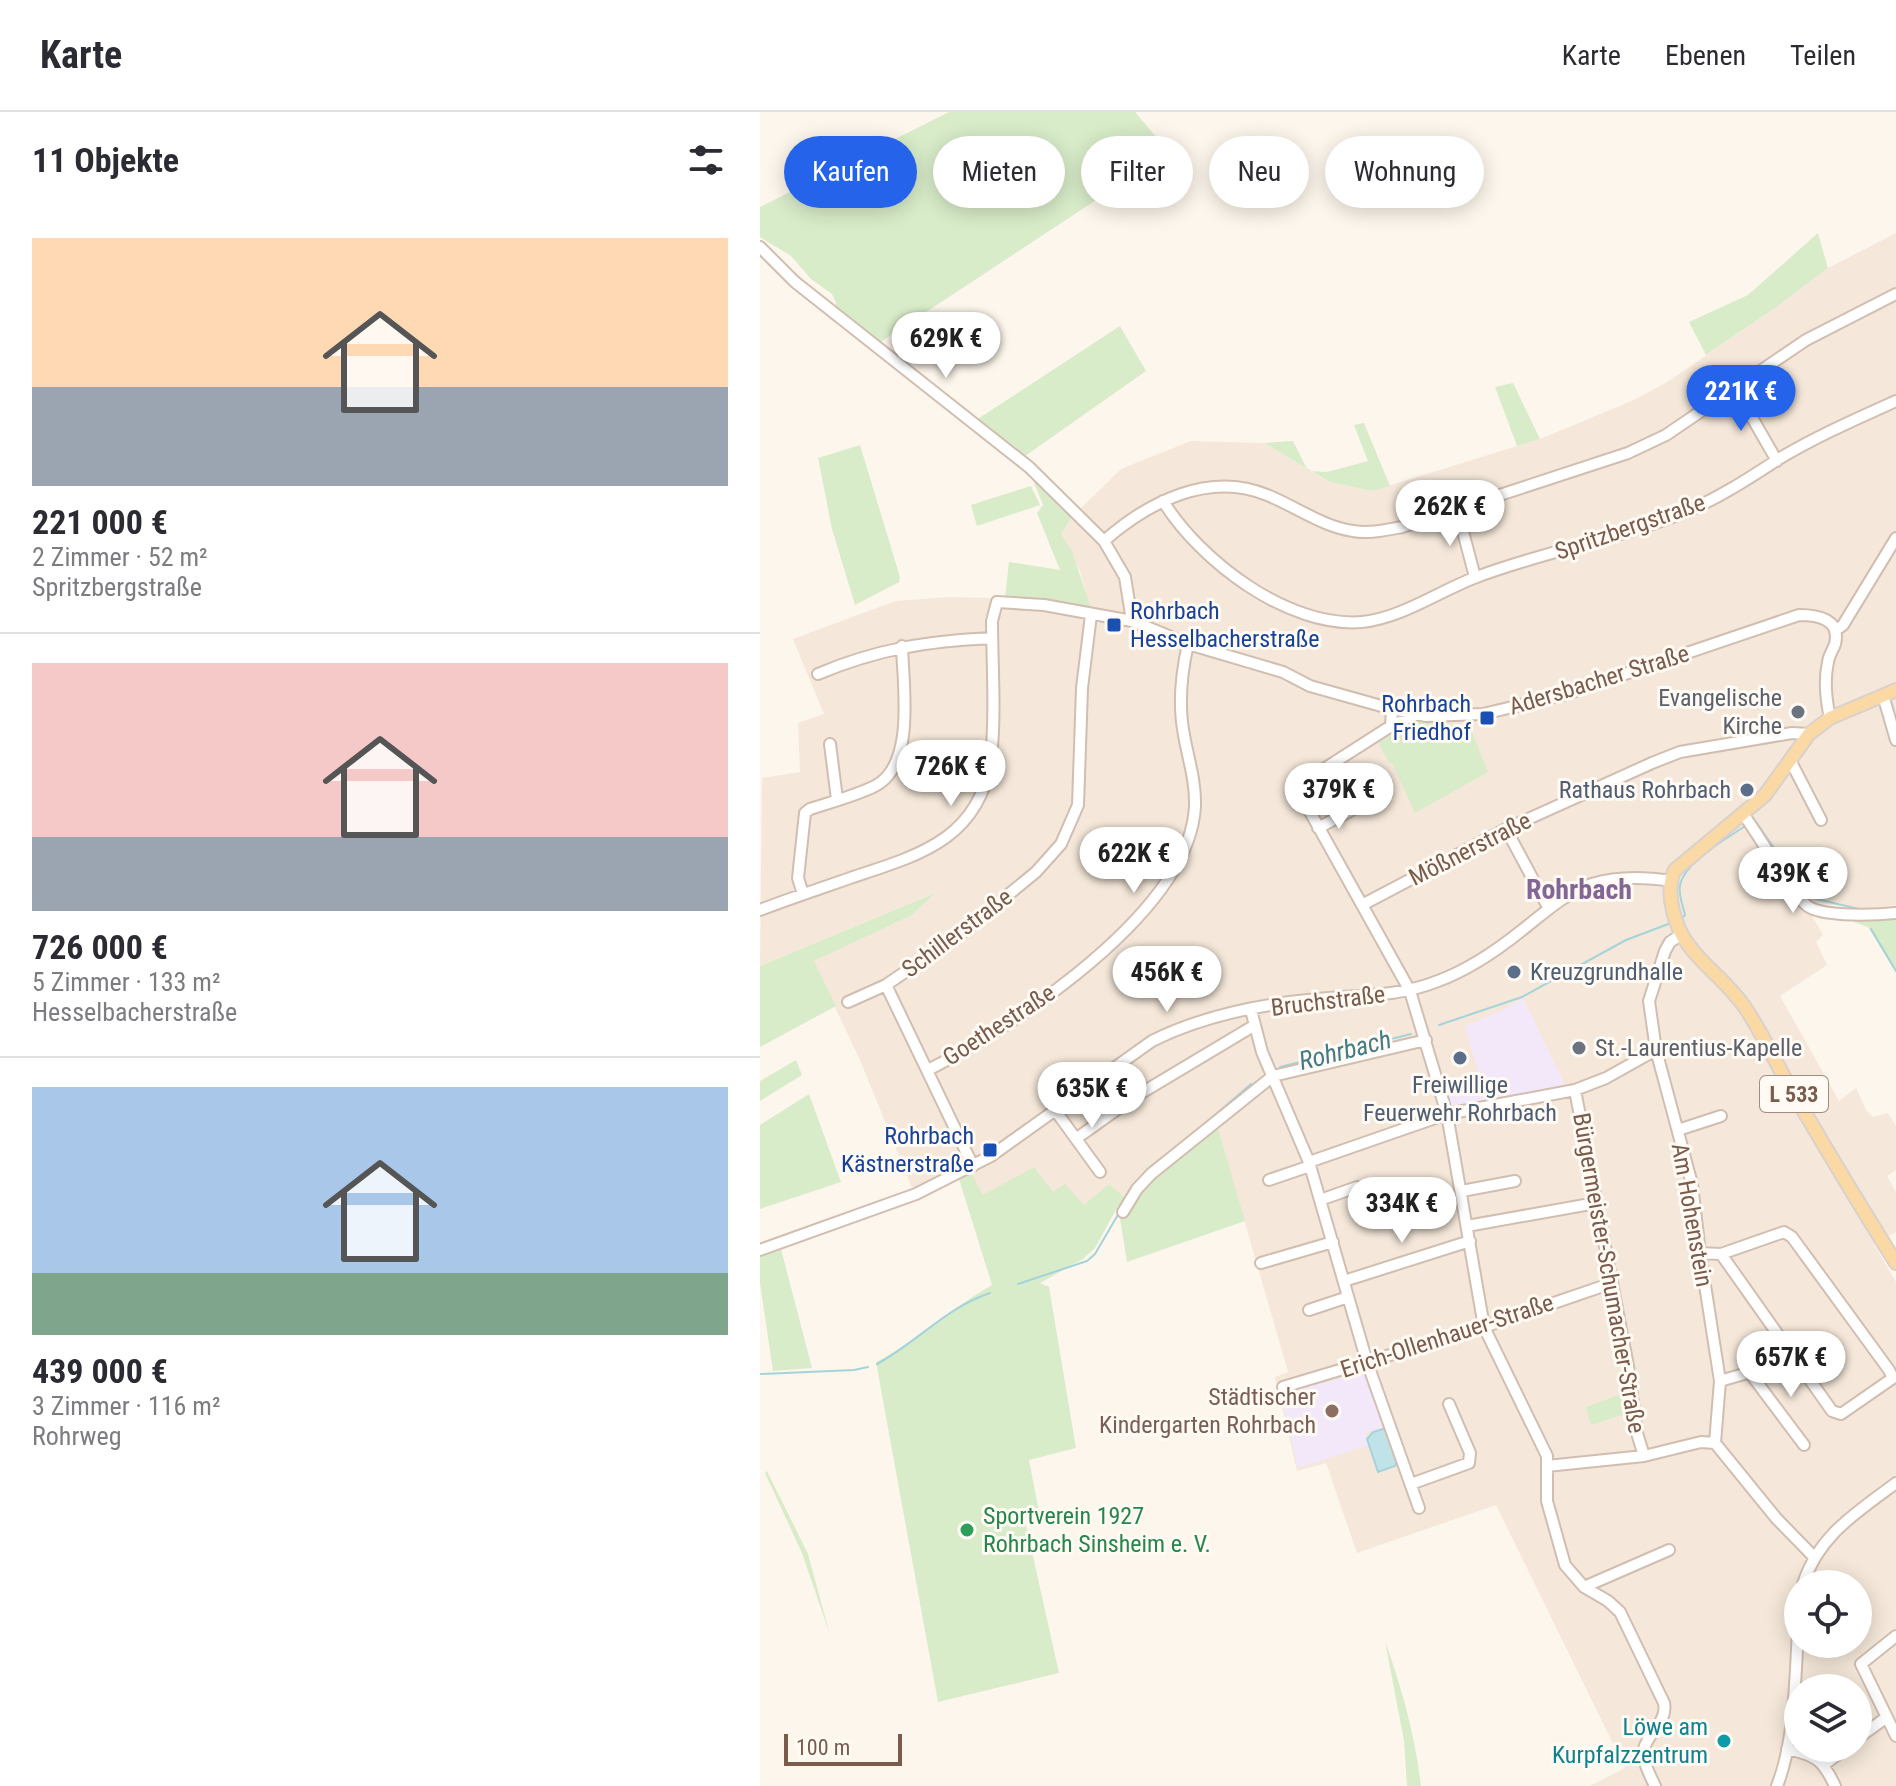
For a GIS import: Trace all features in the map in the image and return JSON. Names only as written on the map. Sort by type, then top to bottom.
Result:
[{"type":"main road","points":[[1678,924],[1671,881],[1675,870],[1765,795],[1809,734],[1830,718],[1890,693]]},
{"type":"main road","name":"L 533","points":[[1678,924],[1692,949],[1729,984],[1749,1013],[1893,1259]]},
{"type":"street","points":[[760,247],[795,282],[1029,467],[1104,541],[1125,577],[1132,621]]},
{"type":"street","points":[[1104,541],[1140,513],[1163,501],[1214,485],[1247,488],[1268,495],[1341,529],[1376,532],[1402,527],[1628,453],[1666,435],[1806,340],[1896,294]]},
{"type":"street","points":[[1735,388],[1777,461]]},
{"type":"street","name":"Spritzbergstraße","points":[[1163,501],[1194,543],[1238,578],[1283,605],[1327,620],[1363,622],[1393,613],[1475,577],[1687,511],[1896,401]]},
{"type":"street","points":[[1457,509],[1475,577]]},
{"type":"street","points":[[1830,718],[1826,679],[1836,630],[1843,625],[1896,538]]},
{"type":"street","name":"Adersbacher Straße","points":[[992,638],[997,602],[1044,605],[1132,621],[1188,644],[1283,672],[1310,686],[1392,709],[1417,714],[1483,714],[1563,695],[1799,615],[1828,619],[1836,630]]},
{"type":"street","name":"Schillerstraße","points":[[848,1002],[886,985],[959,935],[1036,872],[1061,844],[1078,805],[1082,688],[1091,615]]},
{"type":"street","points":[[760,910],[927,851],[952,833],[976,804],[987,778],[992,755],[992,638],[941,640],[902,646],[869,654],[818,674]]},
{"type":"street","name":"Goethestraße","points":[[928,1070],[998,1032],[1067,980],[1120,934],[1166,883],[1191,832],[1195,806],[1193,775],[1182,723],[1181,676],[1188,644]]},
{"type":"street","points":[[803,894],[798,878],[805,813],[876,786],[890,774],[897,761],[904,725],[902,646]]},
{"type":"street","points":[[1890,693],[1896,740]]},
{"type":"street","points":[[1391,726],[1392,709]]},
{"type":"street","points":[[1417,714],[1391,726],[1302,783],[1299,792],[1410,991],[1447,1114],[1484,1327],[1547,1456],[1547,1501],[1560,1551],[1565,1565],[1584,1587],[1620,1612],[1664,1703],[1665,1715],[1644,1750],[1644,1760],[1655,1786]]},
{"type":"street","name":"Mößnerstraße","points":[[1362,905],[1506,829],[1680,752],[1792,733],[1809,734]]},
{"type":"street","points":[[830,744],[837,799]]},
{"type":"street","points":[[1790,760],[1821,820]]},
{"type":"street","points":[[1318,828],[1378,796]]},
{"type":"street","points":[[1743,814],[1796,893],[1809,907],[1862,917],[1896,913]]},
{"type":"street","points":[[1506,829],[1549,909]]},
{"type":"street","name":"Bruchstraße","points":[[760,1250],[916,1194],[973,1166],[1012,1142],[1152,1041],[1203,1020],[1319,999],[1410,991],[1470,966],[1549,909],[1589,885],[1640,878],[1671,881]]},
{"type":"street","name":"Am Hohenstein","points":[[1678,924],[1665,951],[1649,1001],[1656,1050],[1692,1184],[1720,1381],[1715,1443]]},
{"type":"street","points":[[886,985],[973,1166]]},
{"type":"street","points":[[1251,1010],[1262,1052],[1309,1164],[1367,1362],[1419,1508]]},
{"type":"street","points":[[1077,1138],[1146,1090],[1255,1025]]},
{"type":"street","points":[[1123,1212],[1151,1174],[1273,1076],[1426,1040]]},
{"type":"street","points":[[1269,1180],[1447,1114],[1575,1090],[1606,1078],[1656,1050]]},
{"type":"street","name":"Bürgermeister-Schumacher-Straße","points":[[1575,1090],[1628,1366],[1637,1433],[1644,1456]]},
{"type":"street","points":[[1055,1110],[1100,1172]]},
{"type":"street","name":"Am Hohenstein","points":[[1678,1130],[1721,1116]]},
{"type":"street","points":[[1462,1191],[1515,1181]]},
{"type":"street","points":[[1320,1200],[1357,1187]]},
{"type":"street","points":[[1467,1226],[1596,1203]]},
{"type":"street","points":[[1700,1253],[1721,1254],[1784,1232],[1792,1237],[1893,1378],[1841,1414],[1832,1411],[1721,1254]]},
{"type":"street","points":[[1344,1281],[1470,1241]]},
{"type":"street","points":[[1261,1263],[1333,1242]]},
{"type":"street","name":"Erich-Ollenhauer-Straße","points":[[1283,1387],[1484,1327],[1612,1283]]},
{"type":"street","points":[[1309,1310],[1348,1297]]},
{"type":"street","points":[[1720,1381],[1795,1359]]},
{"type":"street","points":[[1750,1373],[1804,1445]]},
{"type":"street","points":[[1411,1484],[1469,1463],[1470,1453],[1449,1404]]},
{"type":"street","points":[[1547,1466],[1644,1456],[1701,1442],[1715,1443],[1792,1536],[1813,1556]]},
{"type":"street","points":[[1808,1570],[1813,1556],[1837,1529],[1896,1483]]},
{"type":"street","points":[[1584,1587],[1669,1550]]},
{"type":"street","points":[[1896,1636],[1861,1664],[1896,1736]]},
{"type":"street","points":[[1872,1728],[1887,1717]]},
{"type":"street","points":[[1777,1786],[1786,1762]]},
{"type":"street","points":[[1822,1762],[1835,1786]]},
{"type":"shaded area","points":[[1896,233],[1896,905],[1868,909],[1812,902],[1807,907],[1823,935],[1816,942],[1827,965],[1780,996],[1839,1101],[1856,1088],[1866,1110],[1873,1117],[1888,1113],[1896,1126],[1896,1170],[1887,1176],[1896,1192],[1896,1232],[1874,1244],[1896,1282],[1896,1786],[1590,1786],[1625,1768],[1496,1505],[1357,1553],[1326,1463],[1297,1471],[1275,1377],[1288,1372],[1215,1119],[1147,1167],[1124,1197],[1084,1206],[1053,1192],[983,1196],[972,1175],[991,1160],[964,1177],[916,1198],[860,1060],[813,961],[912,915],[932,894],[760,966],[762,778],[800,772],[798,723],[824,714],[793,639],[896,601],[949,597],[1044,599],[1090,608],[1080,571],[1061,534],[1072,517],[1121,469],[1191,441],[1264,443],[1330,482],[1372,491],[1540,439],[1634,400],[1669,381],[1828,268]]},
{"type":"shaded area","points":[[1523,998],[1566,1087],[1451,1106],[1447,1089],[1480,1079],[1465,1026]]},
{"type":"shaded area","name":"Städtischer Kindergarten Rohrbach","points":[[1365,1371],[1385,1427],[1365,1433],[1369,1445],[1298,1468],[1280,1395]]},
{"type":"green space","points":[[949,112],[1135,112],[1155,136],[1081,136],[1081,208],[1084,208],[873,347],[836,317],[832,294],[811,279],[791,256],[760,237],[760,207],[784,195],[784,208],[917,208],[917,136],[901,136]]},
{"type":"green space","points":[[1818,233],[1828,268],[1706,355],[1689,322],[1748,295]]},
{"type":"green space","points":[[1120,326],[1146,371],[1018,461],[970,424]]},
{"type":"green space","points":[[1513,383],[1540,439],[1517,446],[1495,387]]},
{"type":"green space","points":[[1364,423],[1390,486],[1372,491],[1330,482],[1312,471],[1327,472],[1368,461],[1354,425]]},
{"type":"green space","points":[[1293,441],[1307,468],[1264,443]]},
{"type":"green space","points":[[860,445],[900,577],[899,582],[855,605],[832,529],[818,458]]},
{"type":"green space","points":[[1029,470],[1072,517],[1061,534],[1072,551],[1091,608],[1044,599],[1005,598],[1009,562],[1060,570],[1037,513],[1043,505]]},
{"type":"green space","points":[[1031,486],[1040,505],[977,526],[971,505]]},
{"type":"green space","points":[[1436,719],[1440,723],[1470,727],[1488,772],[1415,813],[1392,763],[1389,763],[1378,742],[1417,721]]},
{"type":"green space","points":[[935,893],[912,915],[814,961],[836,1006],[760,1047],[760,966]]},
{"type":"green space","points":[[1896,914],[1896,973],[1868,927],[1854,922],[1854,918]]},
{"type":"green space","points":[[796,1060],[802,1075],[760,1101],[760,1081]]},
{"type":"green space","points":[[809,1094],[841,1182],[760,1209],[760,1125]]},
{"type":"green space","points":[[1215,1118],[1245,1221],[1127,1262],[1118,1206],[1095,1248],[1083,1259],[1040,1283],[1049,1287],[1076,1448],[1029,1460],[1039,1512],[1024,1516],[1059,1673],[938,1702],[876,1362],[992,1285],[959,1179],[971,1172],[983,1195],[1034,1167],[1053,1192],[1065,1184],[1084,1205],[1109,1184],[1124,1197],[1147,1167]]},
{"type":"green space","points":[[780,1245],[812,1368],[773,1371],[760,1283],[760,1252]]},
{"type":"green space","points":[[1627,1392],[1631,1412],[1591,1425],[1586,1407]]},
{"type":"green space","points":[[767,1471],[808,1554],[830,1635],[802,1553],[765,1473]]},
{"type":"green space","points":[[1385,1641],[1407,1712],[1421,1786],[1407,1786],[1404,1741]]},
{"type":"water","points":[[1386,1428],[1397,1461],[1395,1466],[1378,1472],[1367,1439],[1373,1432]]},
{"type":"waterway","name":"Rohrbach","points":[[1756,822],[1808,897],[1859,909]]},
{"type":"waterway","name":"Rohrbach","points":[[1681,919],[1685,915],[1680,892],[1683,876],[1707,852],[1745,826]]},
{"type":"waterway","name":"Rohrbach","points":[[1439,1025],[1522,997],[1626,940],[1671,923]]},
{"type":"waterway","name":"Rohrbach","points":[[1871,929],[1896,971]]},
{"type":"waterway","name":"Rohrbach","points":[[1280,1067],[1411,1034]]},
{"type":"waterway","name":"Rohrbach","points":[[1193,1134],[1251,1084]]},
{"type":"waterway","name":"Rohrbach","points":[[1018,1284],[1087,1261],[1095,1254],[1119,1213]]},
{"type":"waterway","name":"Rohrbach","points":[[877,1364],[960,1307],[990,1293]]},
{"type":"waterway","name":"Rohrbach","points":[[760,1374],[868,1367]]},
{"type":"place","name":"Rohrbach Hesselbacherstraße","points":[[1114,625]]},
{"type":"place","name":"Evangelische Kirche","points":[[1798,712]]},
{"type":"place","name":"Rohrbach Friedhof","points":[[1487,718]]},
{"type":"place","name":"Rathaus Rohrbach","points":[[1747,790]]},
{"type":"place","name":"Kreuzgrundhalle","points":[[1514,972]]},
{"type":"place","name":"St.-Laurentius-Kapelle","points":[[1579,1048]]},
{"type":"place","name":"Freiwillige Feuerwehr Rohrbach","points":[[1460,1058]]},
{"type":"place","name":"Rohrbach Kästnerstraße","points":[[990,1150]]},
{"type":"place","name":"Städtischer Kindergarten Rohrbach","points":[[1332,1411]]},
{"type":"place","name":"Sportverein 1927 Rohrbach Sinsheim e. V.","points":[[967,1530]]},
{"type":"place","name":"Löwe am Kurpfalzzentrum","points":[[1724,1741]]},
{"type":"district","name":"Rohrbach","points":[[1579,889]]}]
